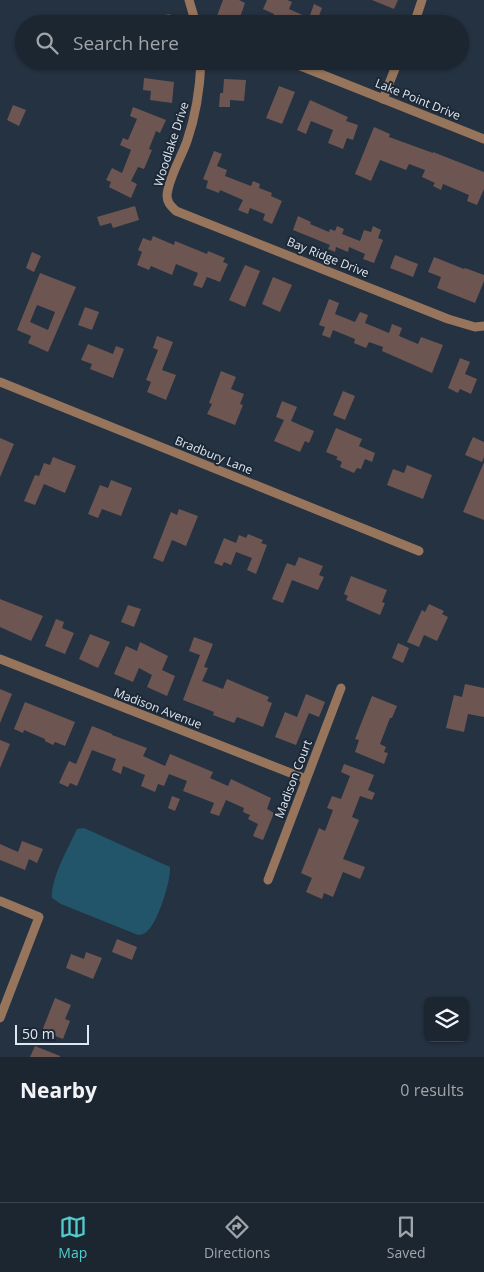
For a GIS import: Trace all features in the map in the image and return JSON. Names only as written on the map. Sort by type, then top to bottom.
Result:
[{"type":"street","points":[[189,0],[193,15]]},
{"type":"street","points":[[417,15],[422,0]]},
{"type":"street","name":"Woodlake Drive","points":[[169,204],[167,198],[169,187],[195,115],[201,70]]},
{"type":"street","name":"Lake Point Drive","points":[[311,70],[484,139]]},
{"type":"street","points":[[383,98],[394,70]]},
{"type":"street","name":"Bay Ridge Drive","points":[[169,204],[176,211],[448,319],[465,325],[482,326]]},
{"type":"street","name":"Bradbury Lane","points":[[0,382],[419,551]]},
{"type":"street","name":"Madison Avenue","points":[[0,659],[306,779]]},
{"type":"street","name":"Madison Court","points":[[268,880],[341,688]]},
{"type":"street","points":[[0,901],[39,917],[0,1018]]},
{"type":"water","points":[[84,828],[170,867],[170,874],[162,903],[154,922],[145,933],[138,935],[61,904],[52,898],[54,881],[65,854],[77,829]]},
{"type":"building","points":[[223,0],[239,0],[245,3],[241,15],[217,15]]},
{"type":"building","points":[[267,0],[287,0],[292,2],[289,9],[302,15],[274,15],[263,9]]},
{"type":"building","points":[[372,0],[398,0],[394,9]]},
{"type":"building","points":[[314,4],[322,8],[319,15],[310,15]]},
{"type":"building","points":[[144,78],[174,82],[172,103],[150,100],[151,91],[143,90]]},
{"type":"building","points":[[224,79],[246,80],[244,101],[230,100],[230,107],[219,107]]},
{"type":"building","points":[[279,86],[295,92],[282,124],[266,118]]},
{"type":"building","points":[[310,100],[348,117],[346,121],[358,125],[353,140],[347,138],[343,149],[328,143],[333,130],[311,121],[306,134],[297,130]]},
{"type":"building","points":[[13,105],[26,110],[19,126],[7,120]]},
{"type":"building","points":[[133,107],[166,120],[160,133],[156,131],[149,149],[152,150],[144,169],[138,167],[131,181],[137,184],[131,198],[109,187],[111,182],[106,180],[112,168],[122,173],[131,150],[120,145],[123,138],[128,140],[137,119],[130,116]]},
{"type":"building","points":[[374,127],[390,134],[389,137],[484,172],[484,189],[477,205],[467,201],[469,195],[443,184],[441,190],[433,186],[435,183],[422,177],[425,170],[409,164],[406,170],[380,160],[371,181],[355,174]]},
{"type":"building","points":[[214,151],[222,154],[217,166],[227,170],[225,176],[251,186],[253,181],[260,184],[259,188],[272,193],[271,196],[282,201],[272,224],[263,220],[265,214],[250,208],[248,214],[238,210],[243,200],[220,190],[219,193],[206,188],[208,181],[203,179]]},
{"type":"building","points":[[135,206],[139,220],[113,228],[111,223],[100,226],[97,217]]},
{"type":"building","points":[[298,216],[311,222],[310,224],[329,232],[330,229],[335,231],[337,226],[344,229],[342,234],[360,241],[364,230],[371,232],[373,226],[381,230],[378,238],[383,240],[374,263],[363,259],[365,254],[349,247],[348,252],[336,247],[335,252],[328,249],[330,245],[293,230]]},
{"type":"building","points":[[153,236],[174,245],[175,241],[207,254],[208,251],[225,258],[223,262],[228,264],[220,282],[207,277],[202,288],[193,285],[198,273],[176,264],[172,275],[151,266],[149,270],[137,265],[142,252],[138,250],[143,238],[151,241]]},
{"type":"building","points":[[32,252],[41,256],[34,272],[26,268]]},
{"type":"building","points":[[395,255],[418,264],[413,277],[390,268]]},
{"type":"building","points":[[434,257],[484,275],[484,281],[475,303],[437,288],[441,277],[428,272]]},
{"type":"building","points":[[245,265],[260,271],[245,307],[229,300]]},
{"type":"building","points":[[40,273],[76,287],[48,352],[28,343],[31,336],[17,330]],"holes":[[[37,305],[55,312],[48,330],[30,322]]]},
{"type":"building","points":[[273,277],[292,285],[280,312],[262,304]]},
{"type":"building","points":[[329,299],[339,303],[335,314],[355,322],[360,312],[368,315],[365,323],[389,333],[392,324],[402,328],[399,336],[418,344],[421,337],[443,345],[432,373],[382,351],[383,347],[369,342],[366,348],[354,343],[355,339],[333,330],[330,338],[322,335],[325,327],[319,325]]},
{"type":"building","points":[[85,307],[99,312],[92,330],[78,325]]},
{"type":"building","points":[[157,336],[173,342],[162,370],[176,375],[166,400],[147,392],[151,382],[146,380],[158,350],[153,348]]},
{"type":"building","points":[[88,344],[113,354],[116,346],[124,349],[113,378],[90,369],[92,364],[81,360]]},
{"type":"building","points":[[460,358],[470,362],[465,374],[477,379],[471,394],[460,389],[458,393],[448,388]]},
{"type":"building","points":[[221,371],[236,377],[231,389],[244,394],[240,404],[243,405],[235,425],[207,414],[212,404],[209,403]]},
{"type":"building","points":[[343,391],[355,396],[345,420],[333,415]]},
{"type":"building","points":[[282,401],[297,407],[291,421],[314,431],[309,443],[305,441],[300,452],[274,441],[284,420],[276,417]]},
{"type":"building","points":[[336,428],[362,439],[359,446],[375,453],[372,462],[365,459],[361,469],[357,468],[354,473],[340,467],[342,462],[336,459],[338,457],[326,452]]},
{"type":"building","points":[[473,437],[484,442],[482,462],[465,455]]},
{"type":"building","points":[[0,438],[14,444],[0,477]]},
{"type":"building","points":[[53,457],[76,466],[65,493],[44,484],[35,505],[24,501],[35,475],[39,476],[44,463],[50,465]]},
{"type":"building","points":[[484,462],[484,520],[463,512]]},
{"type":"building","points":[[407,465],[432,475],[423,499],[387,485],[393,469],[404,473]]},
{"type":"building","points":[[111,480],[132,488],[121,516],[102,509],[98,518],[88,514],[100,485],[108,488]]},
{"type":"building","points":[[179,509],[198,516],[186,546],[172,540],[163,562],[153,558],[171,512],[177,515]]},
{"type":"building","points":[[248,534],[263,540],[261,543],[267,545],[256,574],[247,570],[252,558],[236,552],[231,565],[224,562],[222,566],[214,563],[224,538],[236,543],[239,535],[246,538]]},
{"type":"building","points":[[299,557],[323,566],[319,575],[324,577],[318,590],[292,580],[283,603],[272,599],[287,563],[295,566]]},
{"type":"building","points":[[351,576],[387,590],[382,602],[385,603],[380,615],[346,600],[348,596],[344,594]]},
{"type":"building","points":[[0,599],[43,616],[31,641],[0,627]]},
{"type":"building","points":[[429,604],[444,611],[442,614],[448,617],[437,641],[424,635],[419,647],[407,642],[422,610],[425,612]]},
{"type":"building","points":[[128,605],[141,609],[134,627],[121,622]]},
{"type":"building","points":[[56,619],[64,622],[62,628],[74,633],[65,654],[45,646]]},
{"type":"building","points":[[90,634],[110,642],[98,668],[79,659]]},
{"type":"building","points":[[194,637],[213,644],[204,667],[208,668],[202,681],[223,689],[227,679],[269,697],[267,701],[272,703],[263,727],[237,717],[234,723],[213,715],[214,712],[183,700],[200,655],[189,651]]},
{"type":"building","points":[[140,642],[168,656],[162,670],[175,676],[167,696],[147,687],[152,675],[139,668],[133,682],[114,674],[126,646],[137,651]]},
{"type":"building","points":[[398,643],[409,648],[403,663],[392,658]]},
{"type":"building","points":[[465,684],[484,688],[484,717],[468,714],[464,732],[446,728],[454,695],[462,697]]},
{"type":"building","points":[[0,689],[12,694],[0,723]]},
{"type":"building","points":[[306,694],[325,702],[319,717],[309,713],[296,745],[275,737],[285,712],[297,717]]},
{"type":"building","points":[[372,696],[397,706],[380,744],[386,747],[384,752],[388,753],[384,764],[355,752],[359,740],[355,739]]},
{"type":"building","points":[[25,702],[75,722],[65,746],[55,742],[53,745],[45,741],[45,739],[24,730],[23,733],[14,729]]},
{"type":"building","points":[[92,726],[147,748],[143,756],[165,766],[170,754],[213,772],[210,778],[228,786],[231,779],[271,798],[267,809],[274,813],[263,840],[253,836],[258,824],[248,819],[250,815],[243,812],[244,808],[226,800],[219,816],[210,813],[214,803],[183,791],[187,781],[169,774],[164,786],[158,784],[155,792],[141,786],[145,775],[123,766],[121,774],[112,770],[116,759],[92,750],[77,786],[70,783],[68,787],[59,783],[69,761],[76,764]]},
{"type":"building","points":[[0,740],[10,744],[0,768]]},
{"type":"building","points":[[344,764],[374,775],[368,790],[375,793],[372,800],[360,796],[352,817],[359,820],[343,859],[365,867],[360,879],[343,872],[333,897],[324,893],[322,899],[306,892],[312,878],[301,873],[319,828],[325,831],[333,810],[327,808],[332,796],[341,799],[350,776],[341,772]]},
{"type":"building","points":[[172,796],[180,799],[175,811],[168,808]]},
{"type":"building","points":[[22,841],[43,849],[37,863],[29,859],[25,870],[0,860],[0,844],[18,852]]},
{"type":"building","points":[[117,939],[137,947],[132,960],[112,952]]},
{"type":"building","points":[[86,952],[102,958],[93,979],[66,968],[71,954],[84,959]]},
{"type":"building","points":[[55,998],[71,1005],[65,1019],[70,1021],[63,1039],[42,1031]]},
{"type":"building","points":[[35,1046],[60,1056],[60,1057],[30,1057]]}]
